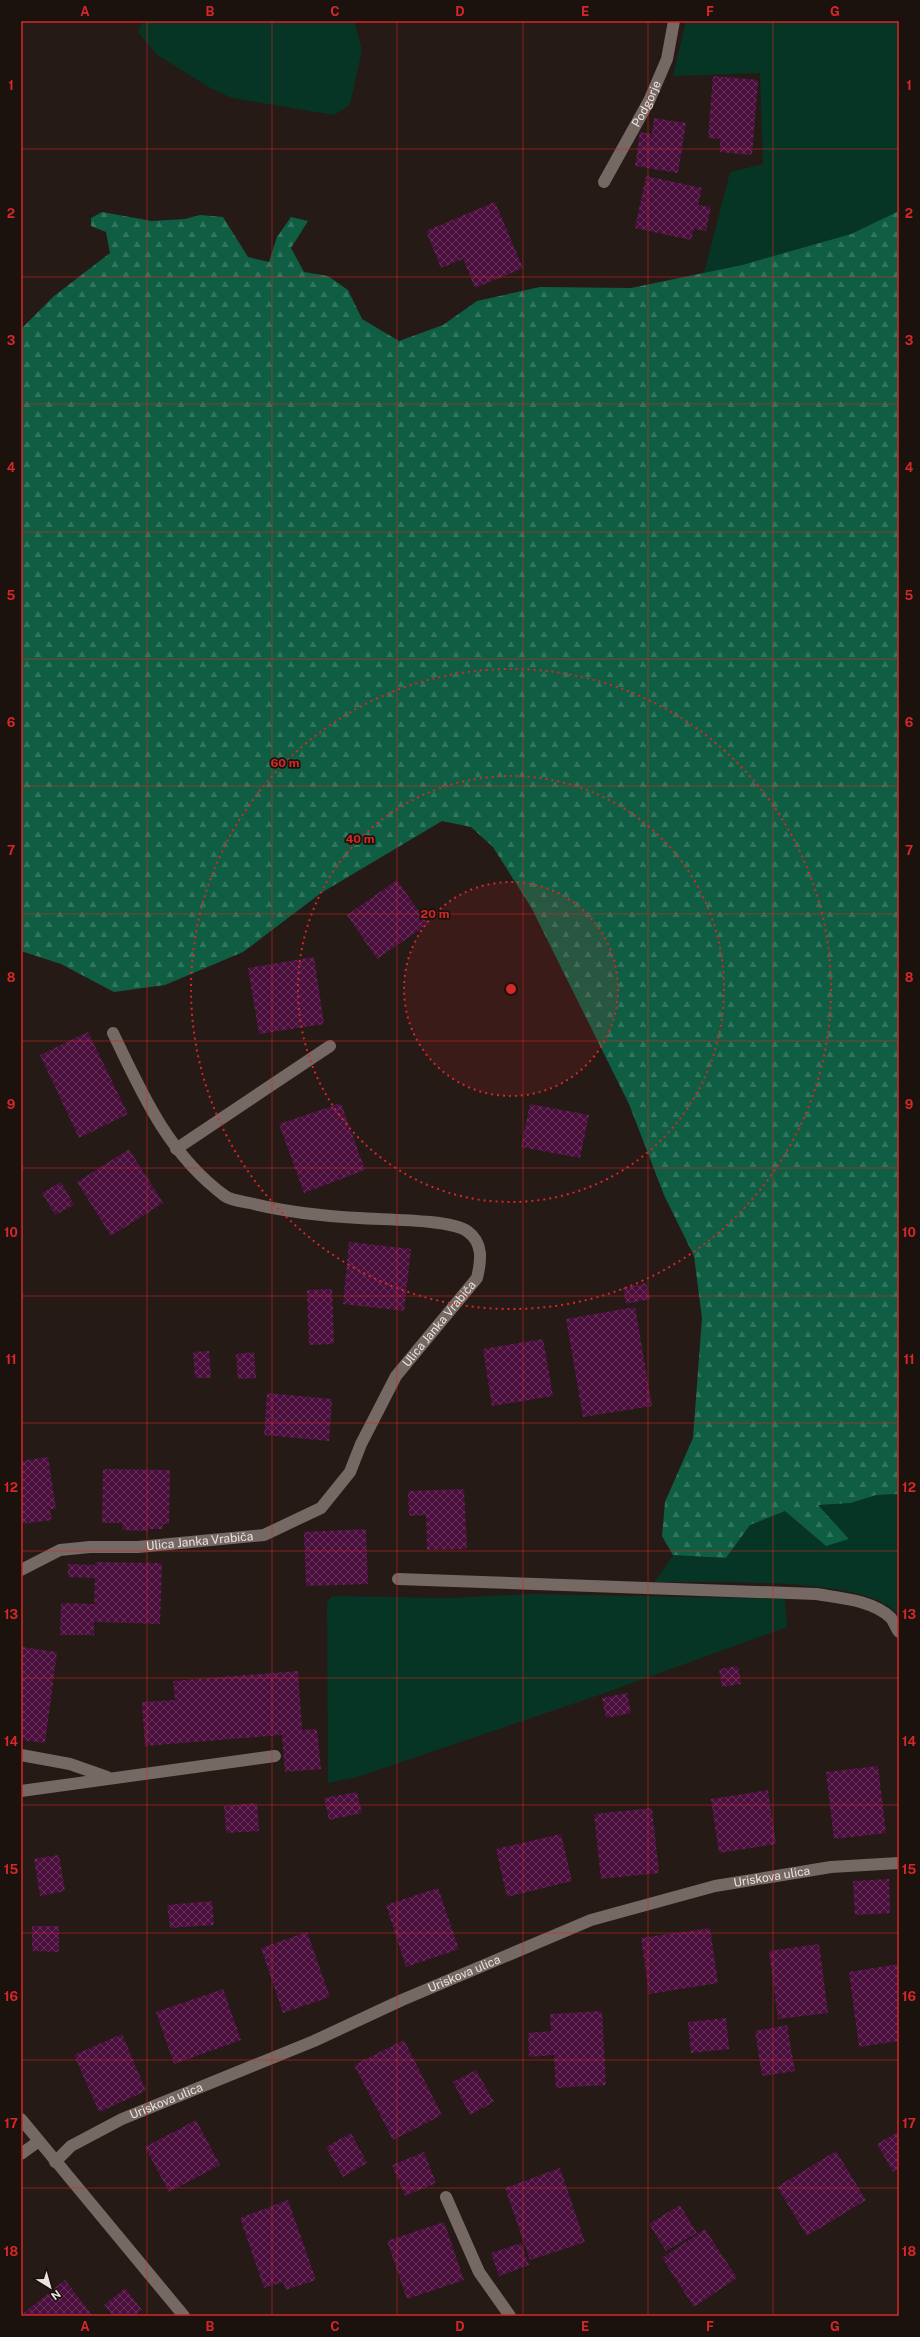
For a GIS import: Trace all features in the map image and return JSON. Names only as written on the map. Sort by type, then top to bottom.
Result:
[{"type":"street","name":"Podgorje","points":[[604,182],[649,101],[667,59],[674,21]]},
{"type":"street","name":"Ulica Janka Vrabiča","points":[[21,1570],[60,1550],[90,1547],[138,1547],[264,1535],[321,1508],[350,1472],[361,1444],[396,1376],[477,1278],[481,1261],[480,1246],[467,1231],[438,1223],[357,1218],[271,1208],[226,1197],[176,1149],[146,1103],[113,1033]]},
{"type":"street","points":[[176,1149],[330,1046]]},
{"type":"street","points":[[398,1579],[816,1594],[851,1601],[876,1609],[890,1618],[899,1632]]},
{"type":"street","points":[[21,1755],[70,1764],[108,1778]]},
{"type":"street","points":[[21,1791],[275,1756]]},
{"type":"street","name":"Uriskova ulica","points":[[55,2162],[71,2146],[122,2120],[314,2041],[402,2000],[591,1920],[715,1886],[831,1868],[899,1863]]},
{"type":"street","points":[[21,2119],[55,2162],[184,2316]]},
{"type":"street","points":[[21,2154],[39,2141]]},
{"type":"street","points":[[446,2197],[479,2272],[510,2316]]},
{"type":"green space","points":[[143,21],[354,21],[362,50],[350,105],[334,115],[232,98],[212,89],[156,54],[138,32]]},
{"type":"green space","points":[[686,21],[899,21],[899,211],[851,234],[742,265],[704,273],[730,172],[763,164],[760,73],[673,76]]},
{"type":"green space","points":[[899,211],[899,1494],[876,1495],[851,1503],[818,1505],[849,1539],[826,1546],[785,1511],[750,1525],[726,1558],[673,1555],[662,1536],[665,1502],[693,1438],[702,1318],[694,1256],[664,1195],[629,1104],[531,907],[493,847],[471,827],[442,821],[321,893],[243,952],[165,985],[114,992],[61,964],[21,951],[21,329],[54,296],[110,253],[106,232],[91,226],[91,218],[102,212],[152,221],[185,219],[200,215],[223,217],[248,257],[269,262],[277,237],[291,217],[308,221],[291,248],[304,272],[328,276],[348,290],[362,319],[399,341],[443,325],[477,301],[540,287],[631,288],[742,265],[851,234]]},
{"type":"green space","points":[[899,1494],[899,1616],[883,1603],[857,1594],[823,1587],[747,1582],[655,1582],[673,1555],[726,1558],[750,1525],[785,1511],[826,1546],[849,1539],[818,1505],[851,1503],[876,1495]]},
{"type":"green space","points":[[531,1594],[785,1599],[787,1627],[602,1694],[357,1777],[328,1783],[327,1602],[333,1596],[448,1598]]},
{"type":"building","points":[[713,76],[758,80],[752,155],[720,152],[720,139],[708,138]]},
{"type":"building","points":[[654,118],[686,123],[678,173],[635,166],[640,132],[652,134]]},
{"type":"building","points":[[646,176],[702,188],[698,205],[711,207],[706,231],[694,229],[691,240],[635,228]]},
{"type":"building","points":[[495,202],[523,268],[475,288],[463,259],[441,268],[426,231]]},
{"type":"building","points":[[397,880],[428,924],[377,959],[347,915]]},
{"type":"building","points":[[314,957],[324,1024],[259,1034],[248,968]]},
{"type":"building","points":[[88,1032],[128,1114],[79,1138],[40,1055]]},
{"type":"building","points":[[341,1103],[365,1170],[304,1193],[279,1124]]},
{"type":"building","points":[[530,1104],[589,1115],[580,1158],[521,1147]]},
{"type":"building","points":[[129,1149],[163,1203],[111,1236],[77,1182]]},
{"type":"building","points":[[61,1182],[74,1205],[55,1215],[42,1193]]},
{"type":"building","points":[[349,1242],[411,1249],[404,1311],[343,1304]]},
{"type":"building","points":[[646,1283],[650,1299],[626,1304],[623,1288]]},
{"type":"building","points":[[332,1289],[334,1344],[309,1345],[307,1290]]},
{"type":"building","points":[[635,1307],[652,1406],[583,1417],[566,1319]]},
{"type":"building","points":[[543,1339],[553,1396],[492,1406],[483,1349]]},
{"type":"building","points":[[209,1351],[211,1378],[195,1378],[193,1352]]},
{"type":"building","points":[[254,1352],[256,1378],[238,1379],[236,1354]]},
{"type":"building","points":[[267,1393],[332,1399],[329,1441],[264,1435]]},
{"type":"building","points":[[48,1457],[56,1509],[50,1509],[52,1520],[21,1524],[21,1461]]},
{"type":"building","points":[[103,1469],[170,1470],[169,1524],[163,1524],[163,1529],[148,1529],[148,1531],[122,1530],[123,1523],[102,1523]]},
{"type":"building","points":[[464,1489],[467,1549],[427,1550],[426,1515],[409,1516],[408,1491]]},
{"type":"building","points":[[366,1529],[368,1584],[306,1586],[304,1532]]},
{"type":"building","points":[[95,1562],[162,1563],[160,1624],[94,1622],[94,1635],[60,1635],[61,1603],[94,1604],[95,1578],[68,1577],[68,1564],[96,1565]]},
{"type":"building","points":[[21,1647],[57,1652],[45,1743],[21,1740]]},
{"type":"building","points":[[738,1666],[741,1684],[722,1687],[719,1669]]},
{"type":"building","points":[[298,1671],[302,1730],[317,1729],[321,1769],[285,1772],[282,1735],[145,1746],[142,1702],[175,1700],[173,1681]]},
{"type":"building","points":[[627,1693],[631,1713],[606,1718],[602,1698]]},
{"type":"building","points":[[878,1766],[886,1833],[834,1839],[826,1772]]},
{"type":"building","points":[[768,1790],[776,1844],[719,1853],[711,1799]]},
{"type":"building","points":[[357,1792],[362,1813],[329,1820],[324,1798]]},
{"type":"building","points":[[257,1803],[259,1831],[226,1833],[224,1806]]},
{"type":"building","points":[[652,1808],[659,1873],[601,1879],[594,1814]]},
{"type":"building","points":[[561,1834],[572,1881],[507,1897],[496,1849]]},
{"type":"building","points":[[59,1855],[65,1891],[40,1896],[34,1859]]},
{"type":"building","points":[[889,1879],[890,1913],[855,1915],[853,1881]]},
{"type":"building","points":[[438,1888],[459,1949],[406,1967],[386,1905]]},
{"type":"building","points":[[212,1901],[214,1925],[170,1928],[167,1905]]},
{"type":"building","points":[[32,1926],[59,1926],[59,1952],[32,1951]]},
{"type":"building","points":[[710,1928],[718,1983],[649,1994],[641,1938]]},
{"type":"building","points":[[307,1932],[330,1997],[283,2013],[261,1948]]},
{"type":"building","points":[[819,1944],[828,2013],[778,2019],[769,1951]]},
{"type":"building","points":[[899,1964],[899,2041],[859,2047],[849,1972]]},
{"type":"building","points":[[223,1989],[241,2040],[174,2064],[156,2012]]},
{"type":"building","points":[[602,2011],[606,2085],[556,2088],[554,2055],[529,2057],[528,2033],[551,2031],[550,2014]]},
{"type":"building","points":[[726,2018],[729,2049],[691,2053],[688,2022]]},
{"type":"building","points":[[787,2025],[795,2071],[762,2076],[755,2031]]},
{"type":"building","points":[[122,2034],[146,2091],[99,2112],[74,2055]]},
{"type":"building","points":[[404,2040],[442,2115],[393,2140],[354,2065]]},
{"type":"building","points":[[476,2070],[494,2102],[470,2115],[453,2082]]},
{"type":"building","points":[[196,2120],[220,2165],[169,2192],[145,2147]]},
{"type":"building","points":[[899,2131],[899,2169],[893,2172],[877,2144]]},
{"type":"building","points":[[351,2133],[367,2163],[343,2177],[326,2147]]},
{"type":"building","points":[[836,2151],[866,2200],[807,2236],[777,2187]]},
{"type":"building","points":[[424,2152],[436,2183],[405,2196],[392,2165]]},
{"type":"building","points":[[560,2168],[585,2242],[530,2260],[505,2188]]},
{"type":"building","points":[[288,2200],[316,2280],[286,2290],[283,2282],[264,2288],[240,2218]]},
{"type":"building","points":[[680,2205],[697,2233],[666,2251],[649,2224]]},
{"type":"building","points":[[444,2222],[464,2280],[407,2299],[387,2241]]},
{"type":"building","points":[[705,2229],[737,2278],[694,2307],[662,2258]]},
{"type":"building","points":[[521,2243],[529,2265],[499,2276],[491,2253]]},
{"type":"building","points":[[65,2280],[93,2316],[21,2316],[21,2315]]},
{"type":"building","points":[[125,2288],[142,2310],[134,2316],[113,2316],[104,2305]]}]
